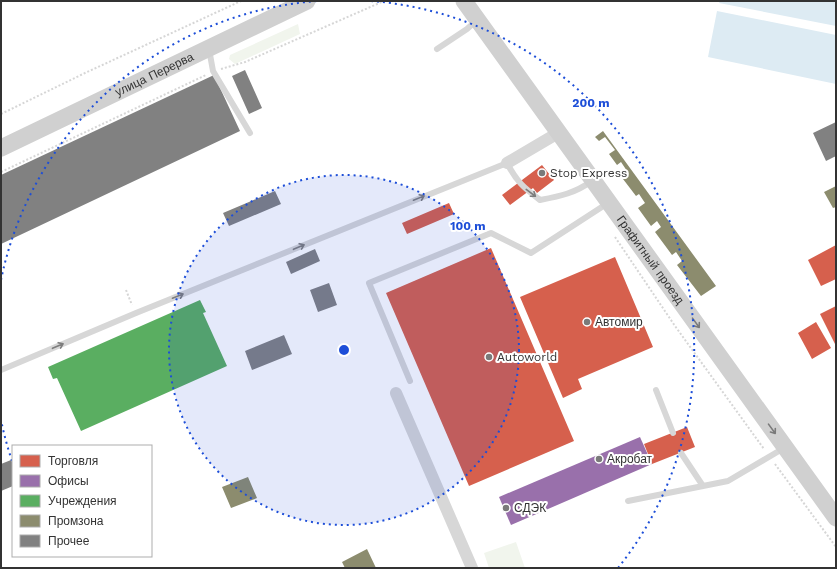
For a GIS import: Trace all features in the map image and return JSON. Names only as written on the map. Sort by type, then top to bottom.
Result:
[{"type":"street","name":"улица Перерва","points":[[1,148],[306,1]]},
{"type":"street","name":"Графитный проезд","points":[[464,1],[836,518]]},
{"type":"street","points":[[507,163],[558,133]]},
{"type":"street","points":[[396,392],[472,568]]},
{"type":"lane","points":[[437,49],[467,29],[477,20]]},
{"type":"lane","points":[[209,48],[213,71],[250,133]]},
{"type":"lane","points":[[1,370],[136,313],[507,163],[514,176],[523,187],[540,200],[568,195],[594,180]]},
{"type":"lane","points":[[410,381],[369,283],[490,233],[531,253],[610,202]]},
{"type":"lane","points":[[656,390],[673,433]]},
{"type":"lane","points":[[628,501],[728,481],[785,447]]},
{"type":"lane","points":[[681,453],[704,486]]},
{"type":"path","points":[[1,114],[85,73],[241,1]]},
{"type":"path","points":[[1,172],[213,71],[245,62],[384,1]]},
{"type":"path","points":[[614,236],[675,326],[836,547]]},
{"type":"shaded area","points":[[720,1],[836,1],[836,26],[719,3]]},
{"type":"shaded area","points":[[717,11],[836,35],[836,84],[708,57]]},
{"type":"shaded area","points":[[298,24],[300,34],[235,64],[229,59],[230,55]]},
{"type":"shaded area","points":[[516,542],[525,568],[489,568],[484,553]]},
{"type":"building: Торговля","points":[[542,165],[554,180],[537,193],[533,188],[510,205],[502,195]]},
{"type":"building: Торговля","points":[[449,203],[454,214],[407,234],[402,223]]},
{"type":"building: Торговля","points":[[836,245],[836,279],[821,286],[808,260]]},
{"type":"building: Торговля","points":[[491,248],[574,441],[469,486],[386,293]]},
{"type":"building: Торговля","name":"Автомир","points":[[615,257],[653,347],[578,379],[582,389],[563,398],[520,297]]},
{"type":"building: Торговля","points":[[836,306],[836,343],[835,344],[820,314]]},
{"type":"building: Торговля","points":[[816,322],[831,348],[812,359],[798,333]]},
{"type":"building: Торговля","points":[[687,427],[695,447],[652,464],[644,444]]},
{"type":"building: Офисы","points":[[640,437],[652,464],[511,525],[499,497]]},
{"type":"building: Учреждения","points":[[200,300],[206,312],[203,313],[227,366],[81,431],[57,378],[53,379],[48,367]]},
{"type":"building: Промзона","points":[[603,131],[716,286],[701,296],[677,265],[682,261],[676,252],[672,255],[655,232],[661,227],[657,221],[651,226],[638,208],[645,203],[639,194],[636,196],[623,179],[629,174],[621,162],[617,165],[609,154],[615,150],[605,137],[599,141],[595,137]]},
{"type":"building: Промзона","points":[[836,186],[836,207],[833,208],[824,192]]},
{"type":"building: Промзона","points":[[248,477],[257,498],[231,508],[222,487]]},
{"type":"building: Промзона","points":[[367,549],[376,568],[345,568],[342,562]]},
{"type":"building: Прочее","points":[[245,70],[262,108],[249,114],[232,76]]},
{"type":"building: Прочее","points":[[214,75],[240,131],[1,244],[1,175]]},
{"type":"building: Прочее","points":[[836,122],[836,156],[826,161],[813,133]]},
{"type":"building: Прочее","points":[[275,191],[281,204],[229,226],[223,213]]},
{"type":"building: Прочее","points":[[315,249],[320,261],[291,274],[286,262]]},
{"type":"building: Прочее","points":[[329,283],[337,305],[318,312],[310,290]]},
{"type":"building: Прочее","points":[[284,335],[292,354],[252,370],[245,351]]},
{"type":"building: Прочее","points":[[11,460],[12,462],[12,486],[1,491],[1,464]]},
{"type":"place","name":"Stop Express","points":[[542,173]]},
{"type":"place","name":"Автомир","points":[[587,322]]},
{"type":"place","name":"Autoworld","points":[[489,357]]},
{"type":"place","name":"Акробат","points":[[599,459]]},
{"type":"place","name":"СДЭК","points":[[506,508]]}]
